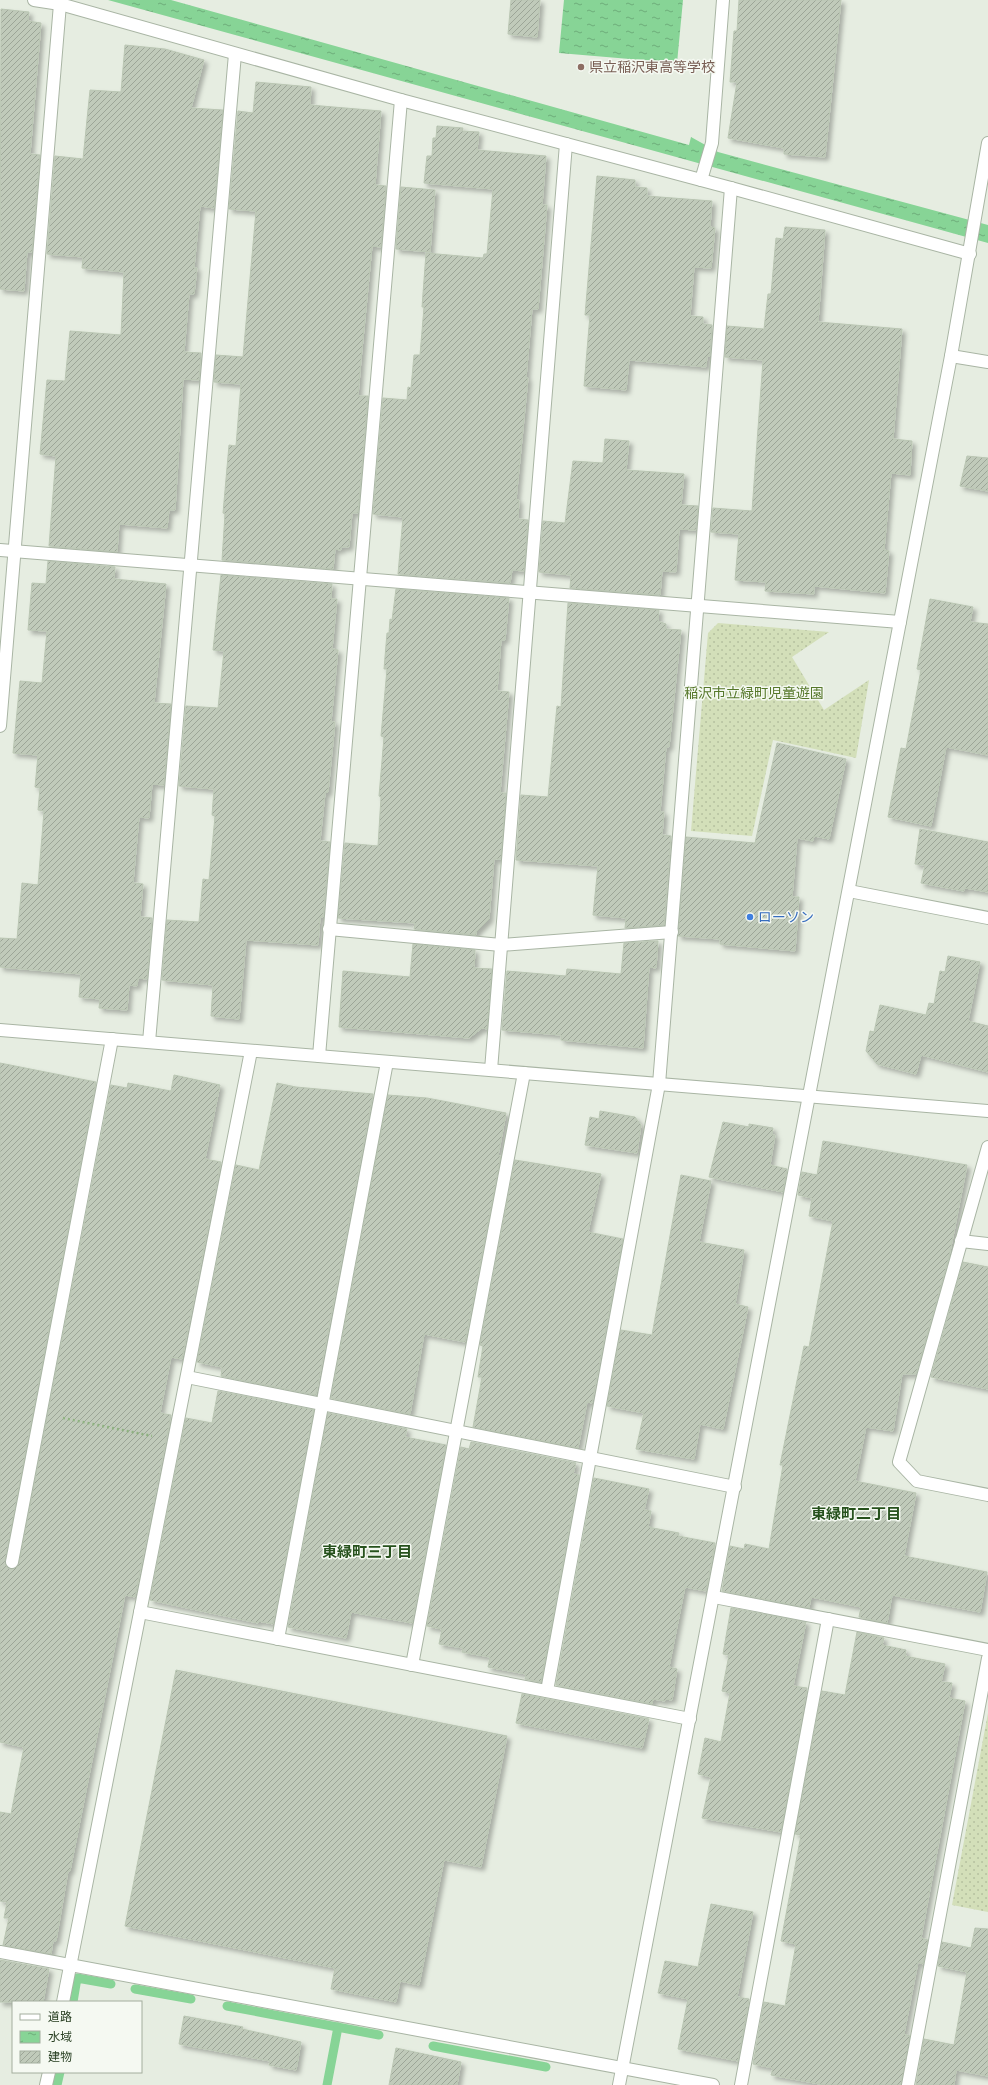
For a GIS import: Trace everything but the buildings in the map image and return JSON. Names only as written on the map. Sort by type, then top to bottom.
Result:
[{"type":"street","points":[[34,0],[60,4],[234,54],[566,144],[702,175],[731,188],[971,250]]},
{"type":"street","points":[[702,175],[712,143],[723,0]]},
{"type":"street","points":[[0,726],[60,4]]},
{"type":"street","points":[[149,1042],[234,54]]},
{"type":"street","points":[[318,1056],[401,100]]},
{"type":"street","points":[[619,2085],[714,1597],[951,356],[971,250],[988,143]]},
{"type":"street","points":[[491,1070],[566,144]]},
{"type":"street","points":[[547,1691],[659,1084],[731,188]]},
{"type":"street","points":[[951,356],[988,362]]},
{"type":"street","points":[[0,550],[900,622]]},
{"type":"street","points":[[849,891],[988,918]]},
{"type":"street","points":[[329,929],[501,945],[672,932]]},
{"type":"street","points":[[0,1030],[988,1111]]},
{"type":"street","points":[[12,1562],[112,1039]]},
{"type":"street","points":[[63,2001],[251,1050]]},
{"type":"street","points":[[278,1639],[387,1062]]},
{"type":"street","points":[[412,1665],[524,1073]]},
{"type":"street","points":[[988,1148],[899,1462],[917,1481],[988,1495]]},
{"type":"street","points":[[961,1241],[988,1244]]},
{"type":"street","points":[[187,1377],[735,1487]]},
{"type":"street","points":[[714,1597],[988,1650]]},
{"type":"street","points":[[140,1612],[690,1719]]},
{"type":"street","points":[[741,2085],[828,1619]]},
{"type":"street","points":[[908,2085],[988,1658]]},
{"type":"street","points":[[0,1952],[712,2085]]},
{"type":"street","points":[[46,2085],[49,2073]]},
{"type":"path","points":[[41,1414],[174,1441]]},
{"type":"green space","name":"稲沢市立緑町児童遊園","points":[[718,623],[829,632],[792,657],[824,710],[869,680],[856,758],[773,740],[752,836],[691,831],[708,633]]},
{"type":"green space","points":[[988,1713],[988,1912],[952,1905]]},
{"type":"water","points":[[108,0],[171,0],[689,145],[691,137],[718,152],[988,225],[988,243]]},
{"type":"water","points":[[564,0],[683,0],[677,63],[559,53]]},
{"type":"waterway","points":[[73,2001],[77,1978],[111,1984]]},
{"type":"waterway","points":[[135,1989],[191,1999]]},
{"type":"waterway","points":[[227,2006],[379,2035]]},
{"type":"waterway","points":[[327,2085],[338,2027]]},
{"type":"waterway","points":[[433,2046],[546,2067]]},
{"type":"waterway","points":[[57,2085],[60,2073]]},
{"type":"place","name":"県立稲沢東高等学校","points":[[581,67]]},
{"type":"place","name":"ローソン","points":[[750,917]]},
{"type":"district","name":"東緑町二丁目","points":[[856,1514]]},
{"type":"district","name":"東緑町三丁目","points":[[367,1552]]}]
